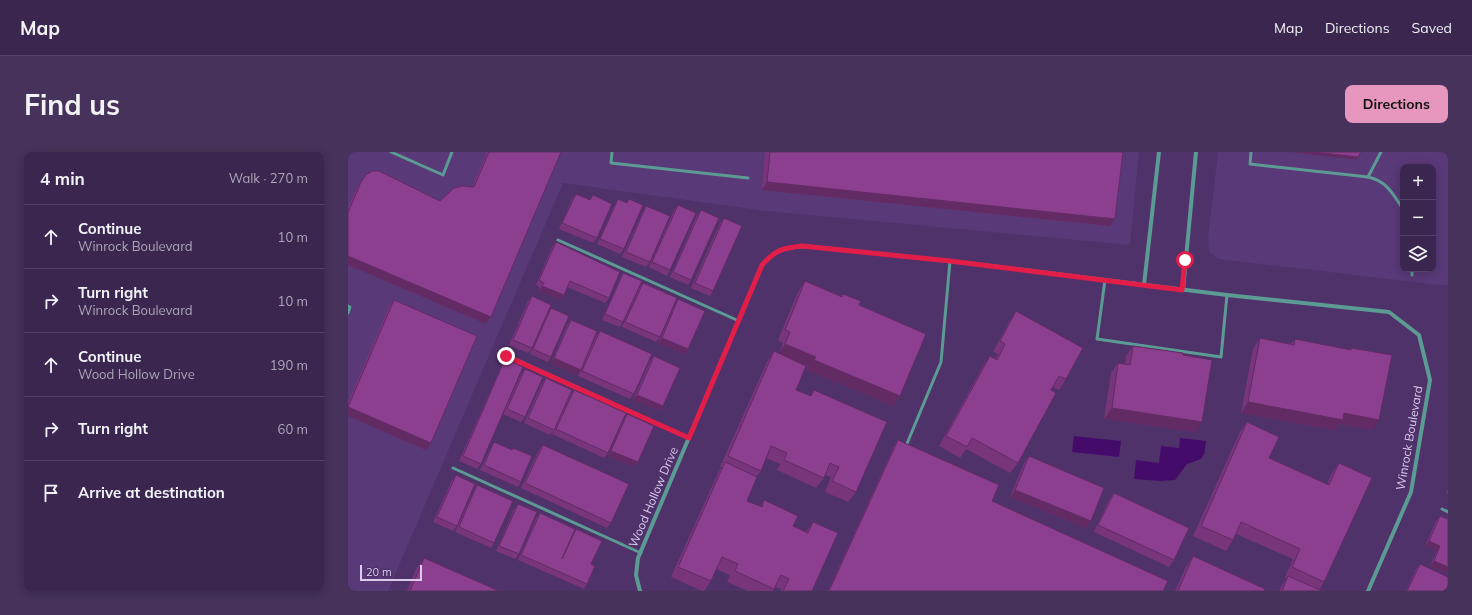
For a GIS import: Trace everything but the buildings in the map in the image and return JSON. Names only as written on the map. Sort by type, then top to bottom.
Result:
[{"type":"street","points":[[1144,285],[1159,152]]},
{"type":"street","points":[[1182,290],[1196,152]]},
{"type":"street","name":"Wood Hollow Drive","points":[[640,591],[636,575],[638,558],[762,265],[771,255],[784,248],[802,246],[950,261],[1144,285]]},
{"type":"street","name":"Winrock Boulevard","points":[[1144,285],[1389,312],[1419,335],[1430,380],[1411,492],[1368,591]]},
{"type":"lane","points":[[391,152],[443,175],[452,152]]},
{"type":"lane","points":[[612,152],[611,163],[748,178]]},
{"type":"lane","points":[[1251,152],[1250,164],[1377,179],[1388,187],[1400,205]]},
{"type":"lane","points":[[1368,177],[1381,152]]},
{"type":"lane","points":[[558,240],[739,321]]},
{"type":"lane","points":[[906,447],[941,362],[950,261]]},
{"type":"lane","points":[[1105,280],[1097,339],[1221,357],[1227,295]]},
{"type":"lane","points":[[348,306],[350,308],[348,313]]},
{"type":"lane","points":[[506,356],[689,438]]},
{"type":"lane","points":[[453,468],[641,553]]},
{"type":"lane","points":[[1442,509],[1448,512]]},
{"type":"shaded area","points":[[348,152],[1139,152],[1130,245],[766,211],[563,183],[388,591],[348,591]]},
{"type":"shaded area","points":[[1218,152],[1448,152],[1448,286],[1218,259],[1209,251],[1208,238]]},
{"type":"shaded area","points":[[1074,436],[1121,441],[1119,457],[1072,452]]},
{"type":"shaded area","points":[[1180,438],[1206,441],[1204,454],[1201,459],[1187,464],[1175,480],[1160,481],[1134,479],[1136,460],[1159,463],[1161,446],[1179,448]]},
{"type":"route","points":[[506,356],[689,438],[762,265],[771,255],[784,248],[802,246],[950,261],[1182,290],[1185,260]]}]
